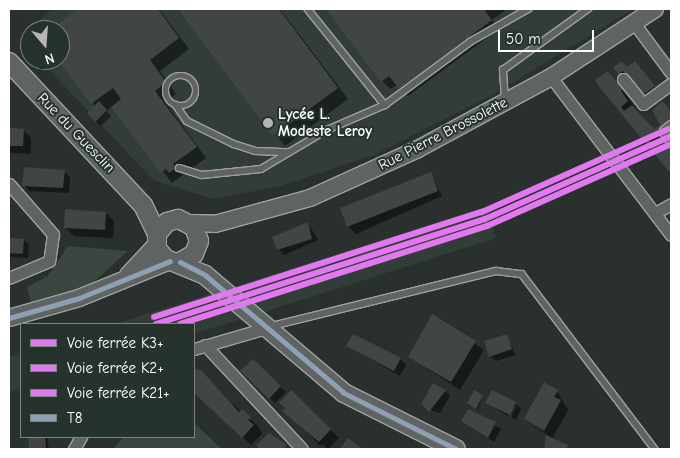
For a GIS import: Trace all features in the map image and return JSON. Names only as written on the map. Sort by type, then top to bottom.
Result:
[{"type":"main road","name":"Rue Pierre Brossolette","points":[[190,224],[216,224],[310,198],[506,102],[551,77],[655,9]]},
{"type":"main road","name":"Rue du Guesclin","points":[[9,62],[143,205]]},
{"type":"main road","points":[[143,205],[171,220],[190,224],[211,280]]},
{"type":"main road","points":[[143,205],[157,239],[175,262],[211,280],[344,393],[456,449]]},
{"type":"main road","points":[[121,282],[171,220]]},
{"type":"main road","name":"Rue Pierre Brossolette","points":[[198,245],[216,224]]},
{"type":"main road","points":[[9,318],[121,282],[175,262],[198,245]]},
{"type":"street","points":[[634,23],[671,73]]},
{"type":"street","points":[[551,77],[671,235]]},
{"type":"street","points":[[623,80],[643,104],[671,84]]},
{"type":"street","points":[[671,126],[665,131],[671,140]]},
{"type":"street","points":[[9,184],[53,234],[49,262],[9,278]]},
{"type":"street","points":[[655,212],[671,204]]},
{"type":"street","points":[[195,349],[266,328]]},
{"type":"street","points":[[205,345],[302,449]]},
{"type":"street","points":[[74,449],[80,438]]},
{"type":"lane","points":[[308,9],[385,105]]},
{"type":"lane","points":[[180,168],[202,175],[224,175],[261,169],[385,105],[470,42],[528,9]]},
{"type":"lane","points":[[506,102],[503,70],[588,9]]},
{"type":"lane","points":[[176,105],[190,102],[196,94],[186,77],[173,78],[167,86],[169,99],[176,105],[186,121],[234,144],[255,151],[291,152]]},
{"type":"lane","points":[[266,328],[496,271],[522,274],[655,449]]},
{"type":"shaded area","name":"Lycée L. Modeste Leroy","points":[[52,9],[633,9],[496,93],[376,154],[281,186],[213,199],[153,180],[49,70],[70,70],[70,20],[40,20]]},
{"type":"shaded area","points":[[487,207],[496,238],[195,334],[195,323],[118,323]]},
{"type":"shaded area","points":[[68,246],[128,251],[90,285],[31,303],[27,287],[48,276]]},
{"type":"shaded area","points":[[20,354],[20,388],[9,392],[9,357]]},
{"type":"shaded area","points":[[195,424],[222,449],[113,449],[123,438],[195,438]]},
{"type":"building","points":[[78,9],[158,9],[179,38],[150,60],[166,82],[155,91],[197,147],[173,164],[176,168],[169,173],[166,169],[160,173],[111,107],[121,99],[113,88],[91,104],[66,70],[70,70],[70,20],[63,20]]},
{"type":"building","points":[[178,9],[279,9],[338,88],[273,136]]},
{"type":"building","points":[[326,9],[488,9],[485,11],[492,20],[399,89],[389,76],[381,82]]},
{"type":"building","points":[[622,61],[627,67],[635,61],[655,86],[643,95],[623,71],[618,74],[613,67]]},
{"type":"building","points":[[607,71],[624,89],[621,91],[628,101],[621,107],[624,111],[632,105],[654,129],[660,125],[652,110],[663,101],[671,112],[671,121],[648,139],[652,143],[659,138],[671,148],[671,174],[595,80]]},
{"type":"building","points":[[99,101],[107,110],[95,122],[87,113]]},
{"type":"building","points":[[9,128],[24,129],[23,146],[9,146]]},
{"type":"building","points":[[24,167],[65,170],[63,188],[22,186]]},
{"type":"building","points":[[431,172],[438,191],[347,227],[340,208]]},
{"type":"building","points":[[65,209],[106,212],[105,230],[64,228]]},
{"type":"building","points":[[308,222],[312,239],[277,250],[272,237]]},
{"type":"building","points":[[9,238],[24,239],[23,254],[9,253]]},
{"type":"building","points":[[432,314],[476,341],[451,382],[408,357]]},
{"type":"building","points":[[353,334],[401,358],[394,371],[346,346]]},
{"type":"building","points":[[507,334],[512,349],[489,357],[484,341]]},
{"type":"building","points":[[253,359],[281,386],[269,399],[240,371]]},
{"type":"building","points":[[195,369],[201,370],[239,412],[242,409],[251,417],[248,420],[254,425],[242,438],[195,394]]},
{"type":"building","points":[[544,382],[558,390],[554,397],[561,400],[544,431],[524,419]]},
{"type":"building","points":[[433,383],[446,390],[429,412],[421,404]]},
{"type":"building","points":[[291,390],[331,429],[319,442],[282,411],[285,408],[279,403]]},
{"type":"building","points":[[474,390],[483,395],[476,409],[467,403]]},
{"type":"building","points":[[492,390],[516,402],[510,415],[485,403]]},
{"type":"building","points":[[468,409],[496,422],[488,438],[461,421]]},
{"type":"building","points":[[269,433],[286,444],[285,449],[260,449],[256,445]]},
{"type":"building","points":[[546,435],[568,445],[567,449],[544,449]]},
{"type":"building","points":[[28,438],[45,438],[46,449],[29,449]]},
{"type":"building","points":[[348,438],[363,449],[340,449]]},
{"type":"rail line","name":"K21+","points":[[154,317],[482,212],[668,129]]},
{"type":"rail line","name":"K3+","points":[[159,323],[485,219],[671,136]]},
{"type":"rail line","name":"K2+","points":[[183,323],[487,226],[671,144]]},
{"type":"transit line","name":"T8","points":[[9,318],[79,298],[170,261]]},
{"type":"transit line","name":"T8","points":[[180,262],[205,275],[344,393],[456,449]]},
{"type":"place","name":"Lycée L. Modeste Leroy","points":[[268,123]]}]
